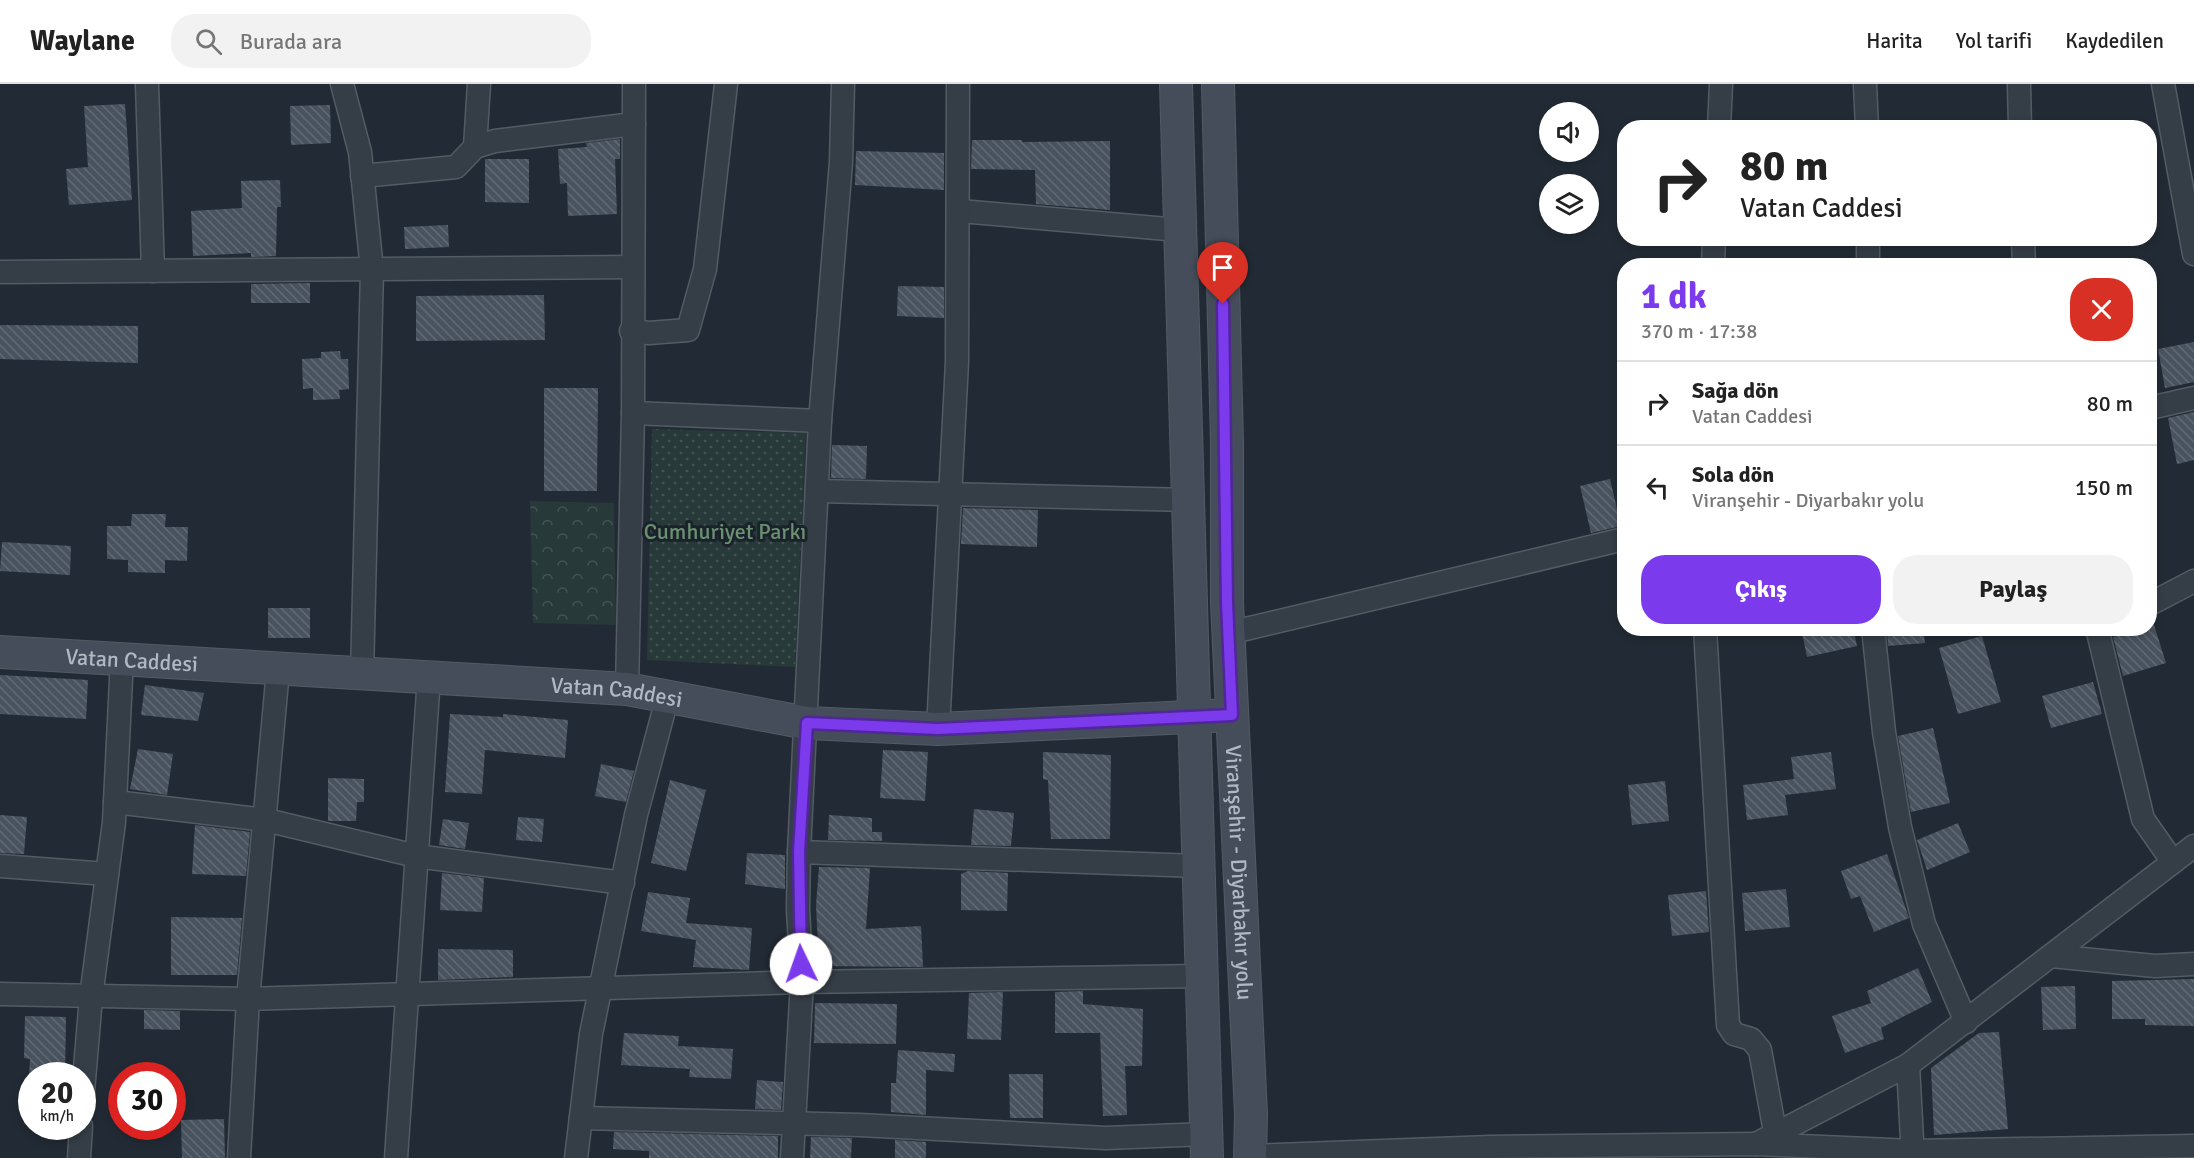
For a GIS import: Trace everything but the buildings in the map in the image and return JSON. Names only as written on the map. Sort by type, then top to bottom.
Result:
[{"type":"main road","name":"Viranşehir - Diyarbakır yolu","points":[[1176,84],[1207,1146]]},
{"type":"main road","name":"Viranşehir - Diyarbakır yolu","points":[[1218,84],[1229,633],[1251,1114],[1250,1157]]},
{"type":"main road","name":"Vatan Caddesi","points":[[0,652],[627,689],[667,699],[807,723],[938,729],[1232,715]]},
{"type":"street","points":[[147,84],[153,271]]},
{"type":"street","points":[[342,84],[360,152],[372,270],[362,674]]},
{"type":"street","points":[[475,147],[479,84]]},
{"type":"street","points":[[627,689],[633,412],[631,331],[634,84]]},
{"type":"street","points":[[631,331],[649,333],[688,330],[705,268],[726,84]]},
{"type":"street","points":[[792,1158],[802,982],[798,909],[799,852],[820,421],[841,162],[843,84]]},
{"type":"street","points":[[938,729],[957,362],[960,211],[958,84]]},
{"type":"street","points":[[1719,120],[1721,84]]},
{"type":"street","points":[[1865,84],[1867,120]]},
{"type":"street","points":[[2019,84],[2020,120]]},
{"type":"street","points":[[2163,84],[2194,254]]},
{"type":"street","points":[[362,177],[456,167],[475,147],[495,141],[634,124]]},
{"type":"street","points":[[960,211],[1179,230]]},
{"type":"street","points":[[0,272],[633,267]]},
{"type":"street","points":[[2157,406],[2194,398]]},
{"type":"street","points":[[633,412],[820,421]]},
{"type":"street","points":[[817,491],[1189,500]]},
{"type":"street","points":[[1229,633],[1617,541]]},
{"type":"street","points":[[2157,600],[2194,581]]},
{"type":"street","points":[[1706,636],[1728,1025],[1734,1034],[1751,1039],[1761,1050],[1766,1138]]},
{"type":"street","points":[[1874,636],[1884,732],[1903,838],[1924,924],[1966,1022]]},
{"type":"street","points":[[2100,636],[2143,819],[2173,862]]},
{"type":"street","points":[[86,1062],[91,997],[115,802],[122,659]]},
{"type":"street","points":[[238,1158],[248,999],[278,670]]},
{"type":"street","points":[[396,1158],[429,678]]},
{"type":"street","points":[[576,1158],[591,1034],[636,815],[667,699]]},
{"type":"street","points":[[115,802],[266,820],[416,855],[623,883]]},
{"type":"street","points":[[1766,1138],[1908,1065],[2194,846]]},
{"type":"street","points":[[799,852],[1198,866]]},
{"type":"street","points":[[0,866],[107,874]]},
{"type":"street","points":[[2051,956],[2155,966],[2194,964]]},
{"type":"street","points":[[0,994],[248,999],[601,990],[802,982],[1202,976]]},
{"type":"street","points":[[1908,1065],[1913,1154]]},
{"type":"street","points":[[581,1118],[1106,1137],[1207,1146]]},
{"type":"street","points":[[1250,1157],[1690,1151],[1766,1138],[1913,1154],[2194,1146]]},
{"type":"street","points":[[79,1158],[80,1140]]},
{"type":"green space","name":"Cumhuriyet Parkı","points":[[652,429],[806,433],[795,667],[647,660]]},
{"type":"green space","points":[[530,501],[614,503],[616,625],[533,623]]},
{"type":"route","points":[[801,964],[798,909],[799,852],[807,723],[938,729],[1232,715],[1227,603],[1227,443],[1223,304]]}]
